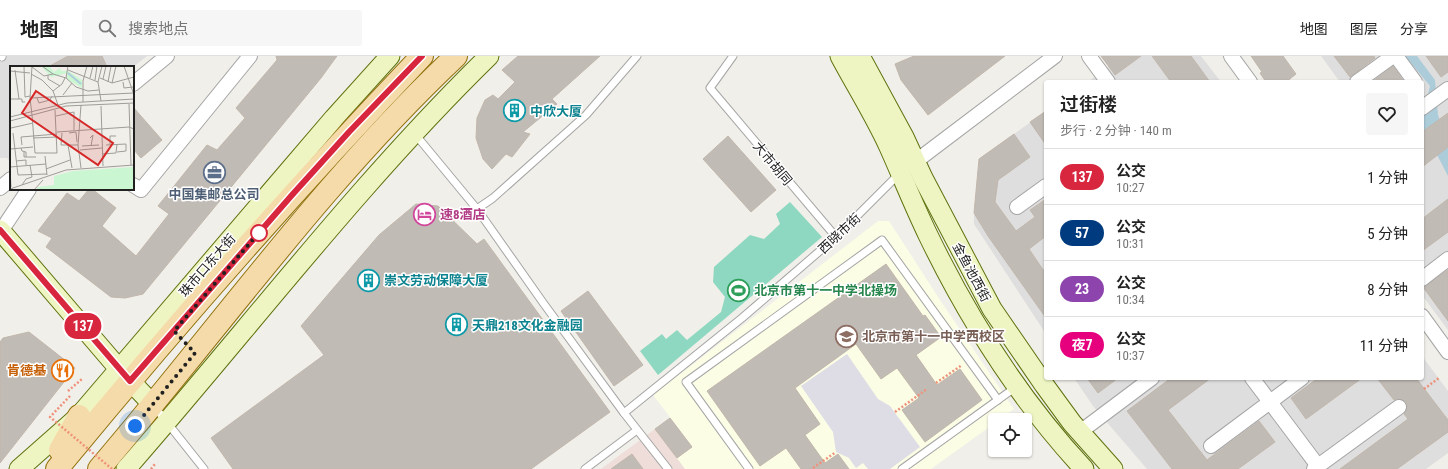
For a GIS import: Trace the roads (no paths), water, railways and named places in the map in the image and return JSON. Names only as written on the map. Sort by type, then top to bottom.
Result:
[{"type":"main road","name":"珠市口东大街","points":[[57,469],[124,375],[174,331],[308,178],[422,56]]},
{"type":"main road","points":[[99,469],[153,405],[308,213],[365,148],[456,56]]},
{"type":"main road","points":[[174,331],[195,353]]},
{"type":"main road","points":[[51,469],[79,416]]},
{"type":"street","points":[[134,83],[167,56]]},
{"type":"street","points":[[134,186],[141,190],[250,56]]},
{"type":"street","name":"珠市口东大街","points":[[20,469],[124,375],[334,118],[390,56]]},
{"type":"street","points":[[126,469],[325,234],[414,132],[489,56]]},
{"type":"street","name":"金鱼池西街","points":[[840,56],[888,146],[908,168],[967,263],[992,309],[1044,386],[1080,432],[1113,469]]},
{"type":"street","name":"金鱼池西街","points":[[860,56],[904,137],[908,168],[929,236],[964,304],[1017,387],[1063,446],[1084,469]]},
{"type":"street","name":"西晓市街","points":[[908,168],[1055,56]]},
{"type":"street","points":[[1089,56],[1107,80]]},
{"type":"street","points":[[1231,56],[1249,80]]},
{"type":"street","points":[[1361,80],[1394,56],[1413,80]]},
{"type":"street","points":[[1425,101],[1448,89]]},
{"type":"street","points":[[0,188],[10,180]]},
{"type":"street","points":[[1017,207],[1044,187]]},
{"type":"street","points":[[28,190],[0,230],[124,375],[153,405]]},
{"type":"street","points":[[1424,277],[1448,259]]},
{"type":"street","points":[[1424,319],[1448,352]]},
{"type":"street","points":[[1080,432],[1149,380]]},
{"type":"street","points":[[1254,380],[1316,468],[1399,407]]},
{"type":"street","points":[[1211,446],[1299,380]]},
{"type":"lane","points":[[477,209],[493,198],[586,115],[636,56]]},
{"type":"lane","name":"大市胡同","points":[[733,56],[710,88],[836,237]]},
{"type":"lane","points":[[414,132],[477,209],[624,413],[668,469]]},
{"type":"lane","name":"西晓市街","points":[[624,413],[742,318],[836,237],[908,168]]},
{"type":"lane","points":[[749,469],[686,382],[882,240],[998,400]]},
{"type":"lane","points":[[902,469],[1017,387]]},
{"type":"lane","points":[[153,405],[204,469]]},
{"type":"lane","points":[[585,469],[637,430]]},
{"type":"water","points":[[1405,56],[1417,56],[1435,80],[1438,115],[1448,144],[1448,176],[1424,130],[1424,110],[1430,86]]},
{"type":"place","name":"中欣大厦","points":[[514,111]]},
{"type":"place","name":"中国集邮总公司","points":[[214,172]]},
{"type":"place","name":"速8酒店","points":[[425,214]]},
{"type":"place","name":"崇文劳动保障大厦","points":[[368,280]]},
{"type":"place","name":"北京市第十一中学北操场","points":[[739,290]]},
{"type":"place","name":"天鼎218文化金融园","points":[[456,325]]},
{"type":"place","name":"北京市第十一中学西校区","points":[[847,336]]},
{"type":"place","name":"肯德基","points":[[62,370]]}]
